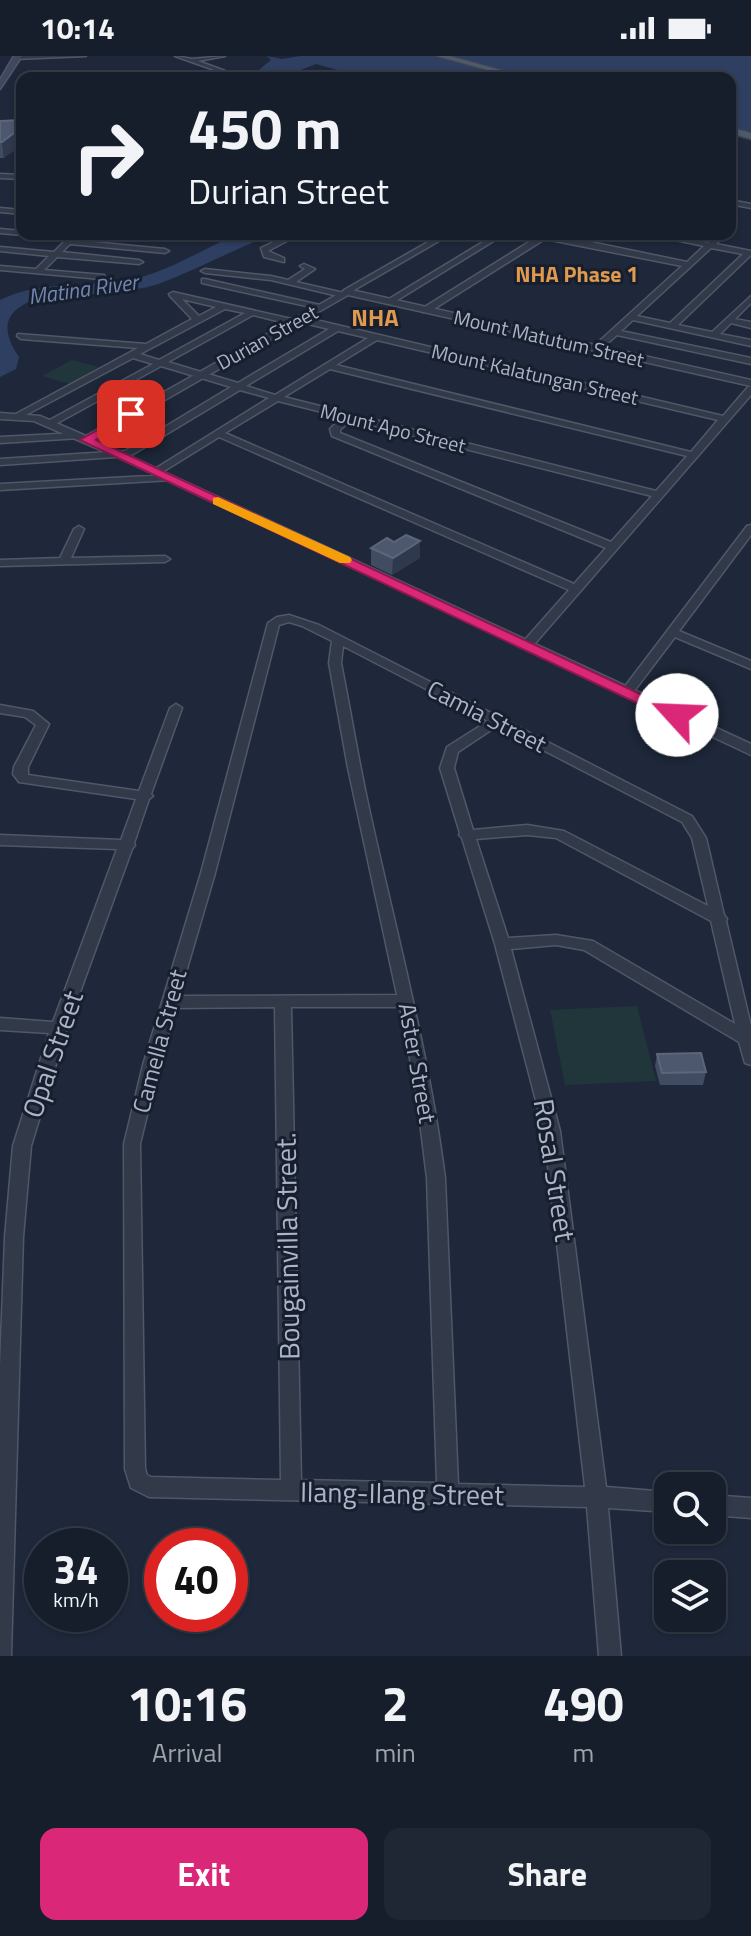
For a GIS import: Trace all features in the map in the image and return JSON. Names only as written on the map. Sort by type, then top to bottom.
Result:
[{"type":"main road","points":[[440,56],[503,72]]},
{"type":"main road","points":[[2,82],[15,57]]},
{"type":"street","points":[[15,57],[83,56]]},
{"type":"street","points":[[178,56],[222,71]]},
{"type":"street","points":[[192,61],[222,56]]},
{"type":"street","points":[[281,260],[267,255],[264,250],[284,240]]},
{"type":"street","name":"Durian Street","points":[[81,438],[437,240]]},
{"type":"street","points":[[388,302],[491,240]]},
{"type":"street","points":[[426,310],[538,240]]},
{"type":"street","points":[[570,240],[689,265]]},
{"type":"street","points":[[683,240],[750,253]]},
{"type":"street","points":[[597,348],[715,240]]},
{"type":"street","points":[[37,272],[68,242],[165,251]]},
{"type":"street","points":[[0,249],[139,262]]},
{"type":"street","points":[[672,326],[750,253]]},
{"type":"street","points":[[288,283],[311,269],[304,266]]},
{"type":"street","points":[[0,268],[101,277]]},
{"type":"street","name":"Mount Matutum Street","points":[[320,307],[205,276],[288,283],[388,302],[751,383]]},
{"type":"street","name":"Mount Kalatungan Street","points":[[197,319],[173,295],[178,293],[336,328],[725,419]]},
{"type":"street","points":[[714,335],[746,309],[751,298]]},
{"type":"street","points":[[19,415],[225,305]]},
{"type":"street","points":[[49,424],[253,312]]},
{"type":"street","points":[[632,317],[751,343]]},
{"type":"street","points":[[730,320],[751,325]]},
{"type":"street","points":[[0,462],[121,455],[137,449],[336,328]]},
{"type":"street","points":[[616,332],[751,361]]},
{"type":"street","points":[[21,336],[146,346]]},
{"type":"street","points":[[155,472],[376,337]]},
{"type":"street","name":"Mount Apo Street","points":[[130,354],[277,398],[659,495]]},
{"type":"street","points":[[329,366],[693,455]]},
{"type":"street","points":[[527,645],[751,389]]},
{"type":"street","points":[[0,416],[19,415],[49,424],[121,455],[751,750]]},
{"type":"street","points":[[349,416],[335,429],[335,434],[613,547]]},
{"type":"street","points":[[219,434],[576,589]]},
{"type":"street","points":[[0,440],[81,438]]},
{"type":"street","points":[[0,487],[169,478]]},
{"type":"street","points":[[627,692],[751,528]]},
{"type":"street","points":[[64,562],[79,529]]},
{"type":"street","points":[[0,563],[165,559]]},
{"type":"street","name":"Camia Street","points":[[285,618],[298,620],[338,639],[687,819],[699,838],[720,919]]},
{"type":"street","name":"Camella Street","points":[[138,1481],[135,1469],[130,1172],[138,1115],[208,873],[272,629],[278,620],[285,618]]},
{"type":"street","points":[[673,632],[751,665]]},
{"type":"street","name":"Aster Street","points":[[338,639],[335,663],[366,827],[408,1001],[425,1087],[436,1178],[448,1494]]},
{"type":"street","name":"Opal Street","points":[[0,1656],[5,1361],[16,1184],[22,1146],[59,1028],[176,708]]},
{"type":"street","points":[[0,709],[29,714],[43,724],[21,767],[20,774],[24,779],[146,796]]},
{"type":"street","name":"Rosal Street","points":[[497,721],[452,750],[447,762],[466,835],[502,944],[552,1131],[597,1497],[610,1656]]},
{"type":"street","points":[[466,835],[527,830],[559,834],[720,919],[751,1059]]},
{"type":"street","points":[[0,840],[128,845]]},
{"type":"street","points":[[502,944],[556,940],[588,945],[747,1039]]},
{"type":"street","name":"Bougainvilla Street.","points":[[283,1001],[291,1490]]},
{"type":"street","points":[[169,1002],[408,1001]]},
{"type":"street","points":[[0,1024],[59,1028]]},
{"type":"street","name":"Ilang-Ilang Street","points":[[138,1481],[149,1487],[597,1497],[654,1501]]},
{"type":"street","points":[[726,1506],[751,1508]]},
{"type":"green space","points":[[72,360],[99,367],[70,384],[42,376]]},
{"type":"green space","points":[[637,1006],[656,1081],[565,1085],[550,1010]]},
{"type":"water","points":[[267,56],[282,59],[301,56],[751,56],[751,132],[736,137],[736,72],[345,72],[316,64],[295,72],[256,72],[271,60]]},
{"type":"water","name":"Matina River","points":[[224,240],[259,240],[154,285],[45,297],[26,303],[12,314],[8,326],[9,339],[19,357],[16,369],[0,377],[0,300],[32,289],[134,279],[173,265]]},
{"type":"building","points":[[16,120],[16,132],[2,142],[0,142],[0,121]]},
{"type":"building","points":[[406,535],[420,541],[393,558],[371,548],[387,538],[394,542]]},
{"type":"building","points":[[701,1053],[706,1072],[662,1073],[657,1054]]},
{"type":"slow traffic","points":[[218,501],[345,560]]},
{"type":"district","name":"NHA Phase 1","points":[[577,274]]},
{"type":"district","name":"NHA","points":[[375,317]]},
{"type":"route","points":[[131,414],[86,440],[677,715]]}]
